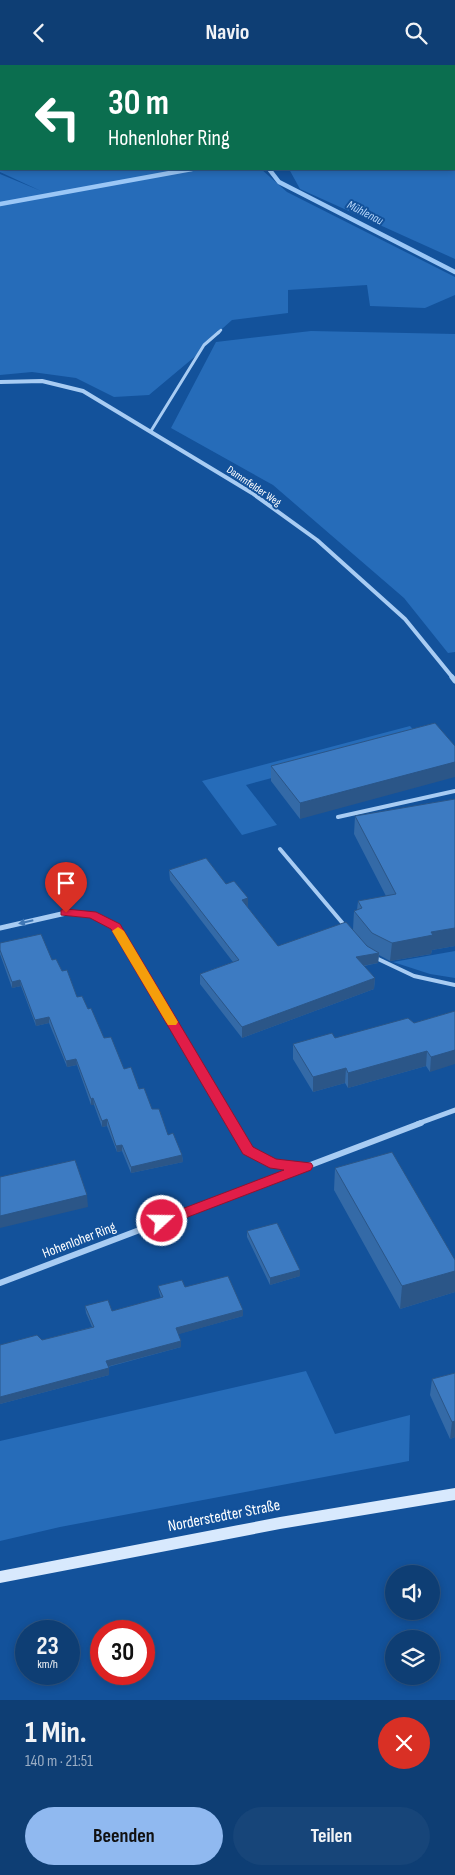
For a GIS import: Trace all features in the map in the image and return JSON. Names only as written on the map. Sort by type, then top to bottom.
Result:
[{"type":"main road","name":"Norderstedter Straße","points":[[0,1577],[280,1523],[455,1494]]},
{"type":"street","name":"Dammfelder Weg","points":[[0,382],[29,379],[59,381],[84,391],[252,493],[317,540],[405,619],[455,681]]},
{"type":"street","name":"Hohenloher Ring","points":[[0,928],[66,913],[92,915],[116,927],[248,1151],[274,1164],[307,1166]]},
{"type":"street","name":"Hohenloher Ring","points":[[0,1283],[455,1110]]},
{"type":"lane","points":[[151,431],[204,345],[221,330]]},
{"type":"lane","points":[[338,817],[455,791]]},
{"type":"lane","points":[[280,849],[347,929]]},
{"type":"lane","points":[[369,954],[399,970],[436,984],[455,985]]},
{"type":"shaded area","points":[[0,170],[262,170],[287,192],[455,277],[455,295],[425,308],[370,306],[367,285],[288,290],[288,313],[232,320],[204,345],[198,354],[149,395],[114,397],[76,378],[32,372],[0,375],[0,174],[41,191],[0,172]]},
{"type":"shaded area","points":[[290,170],[455,170],[455,259],[300,189]]},
{"type":"shaded area","points":[[311,331],[455,334],[455,652],[448,653],[404,598],[273,485],[171,428],[216,342]]},
{"type":"shaded area","points":[[410,726],[421,738],[246,785],[277,825],[242,835],[202,781]]},
{"type":"shaded area","points":[[455,951],[455,978],[430,974],[393,962]]},
{"type":"shaded area","points":[[306,1371],[335,1434],[410,1415],[409,1461],[60,1527],[0,1541],[0,1441]]},
{"type":"building","points":[[435,723],[455,746],[455,762],[300,803],[271,766]]},
{"type":"building","points":[[455,799],[455,928],[431,932],[433,935],[392,943],[372,933],[354,911],[362,908],[358,901],[396,894],[355,816]]},
{"type":"building","points":[[206,858],[226,884],[234,881],[248,898],[242,900],[278,946],[346,922],[367,946],[379,953],[356,957],[375,978],[242,1027],[200,974],[239,960],[169,870]]},
{"type":"building","points":[[41,934],[52,960],[56,959],[62,971],[67,970],[77,997],[82,996],[88,1009],[91,1008],[104,1038],[111,1037],[124,1069],[131,1067],[139,1089],[144,1088],[152,1109],[159,1109],[168,1135],[173,1133],[182,1155],[131,1167],[122,1145],[116,1146],[107,1119],[102,1121],[93,1098],[91,1099],[76,1059],[66,1061],[49,1017],[35,1020],[20,980],[12,982],[0,950],[0,943]]},
{"type":"building","points":[[455,1011],[455,1050],[431,1057],[427,1051],[348,1073],[346,1068],[313,1077],[293,1044],[332,1033],[335,1038],[408,1018],[414,1023]]},
{"type":"building","points":[[392,1152],[455,1260],[455,1271],[402,1286],[335,1168]]},
{"type":"building","points":[[75,1160],[87,1195],[0,1216],[0,1177]]},
{"type":"building","points":[[277,1223],[300,1270],[270,1278],[247,1231]]},
{"type":"building","points":[[228,1276],[243,1310],[176,1328],[181,1341],[106,1361],[109,1368],[0,1397],[0,1345],[37,1335],[42,1340],[94,1327],[85,1306],[108,1300],[112,1311],[163,1297],[158,1286],[182,1280],[185,1287]]},
{"type":"building","points":[[455,1373],[455,1421],[452,1422],[432,1379]]},
{"type":"waterway","points":[[0,204],[187,170]]},
{"type":"waterway","name":"Mühlenau","points":[[270,170],[279,182],[455,272]]},
{"type":"slow traffic","points":[[118,931],[172,1022]]},
{"type":"route","points":[[66,913],[92,915],[116,927],[248,1151],[274,1164],[307,1166],[162,1221]]}]
